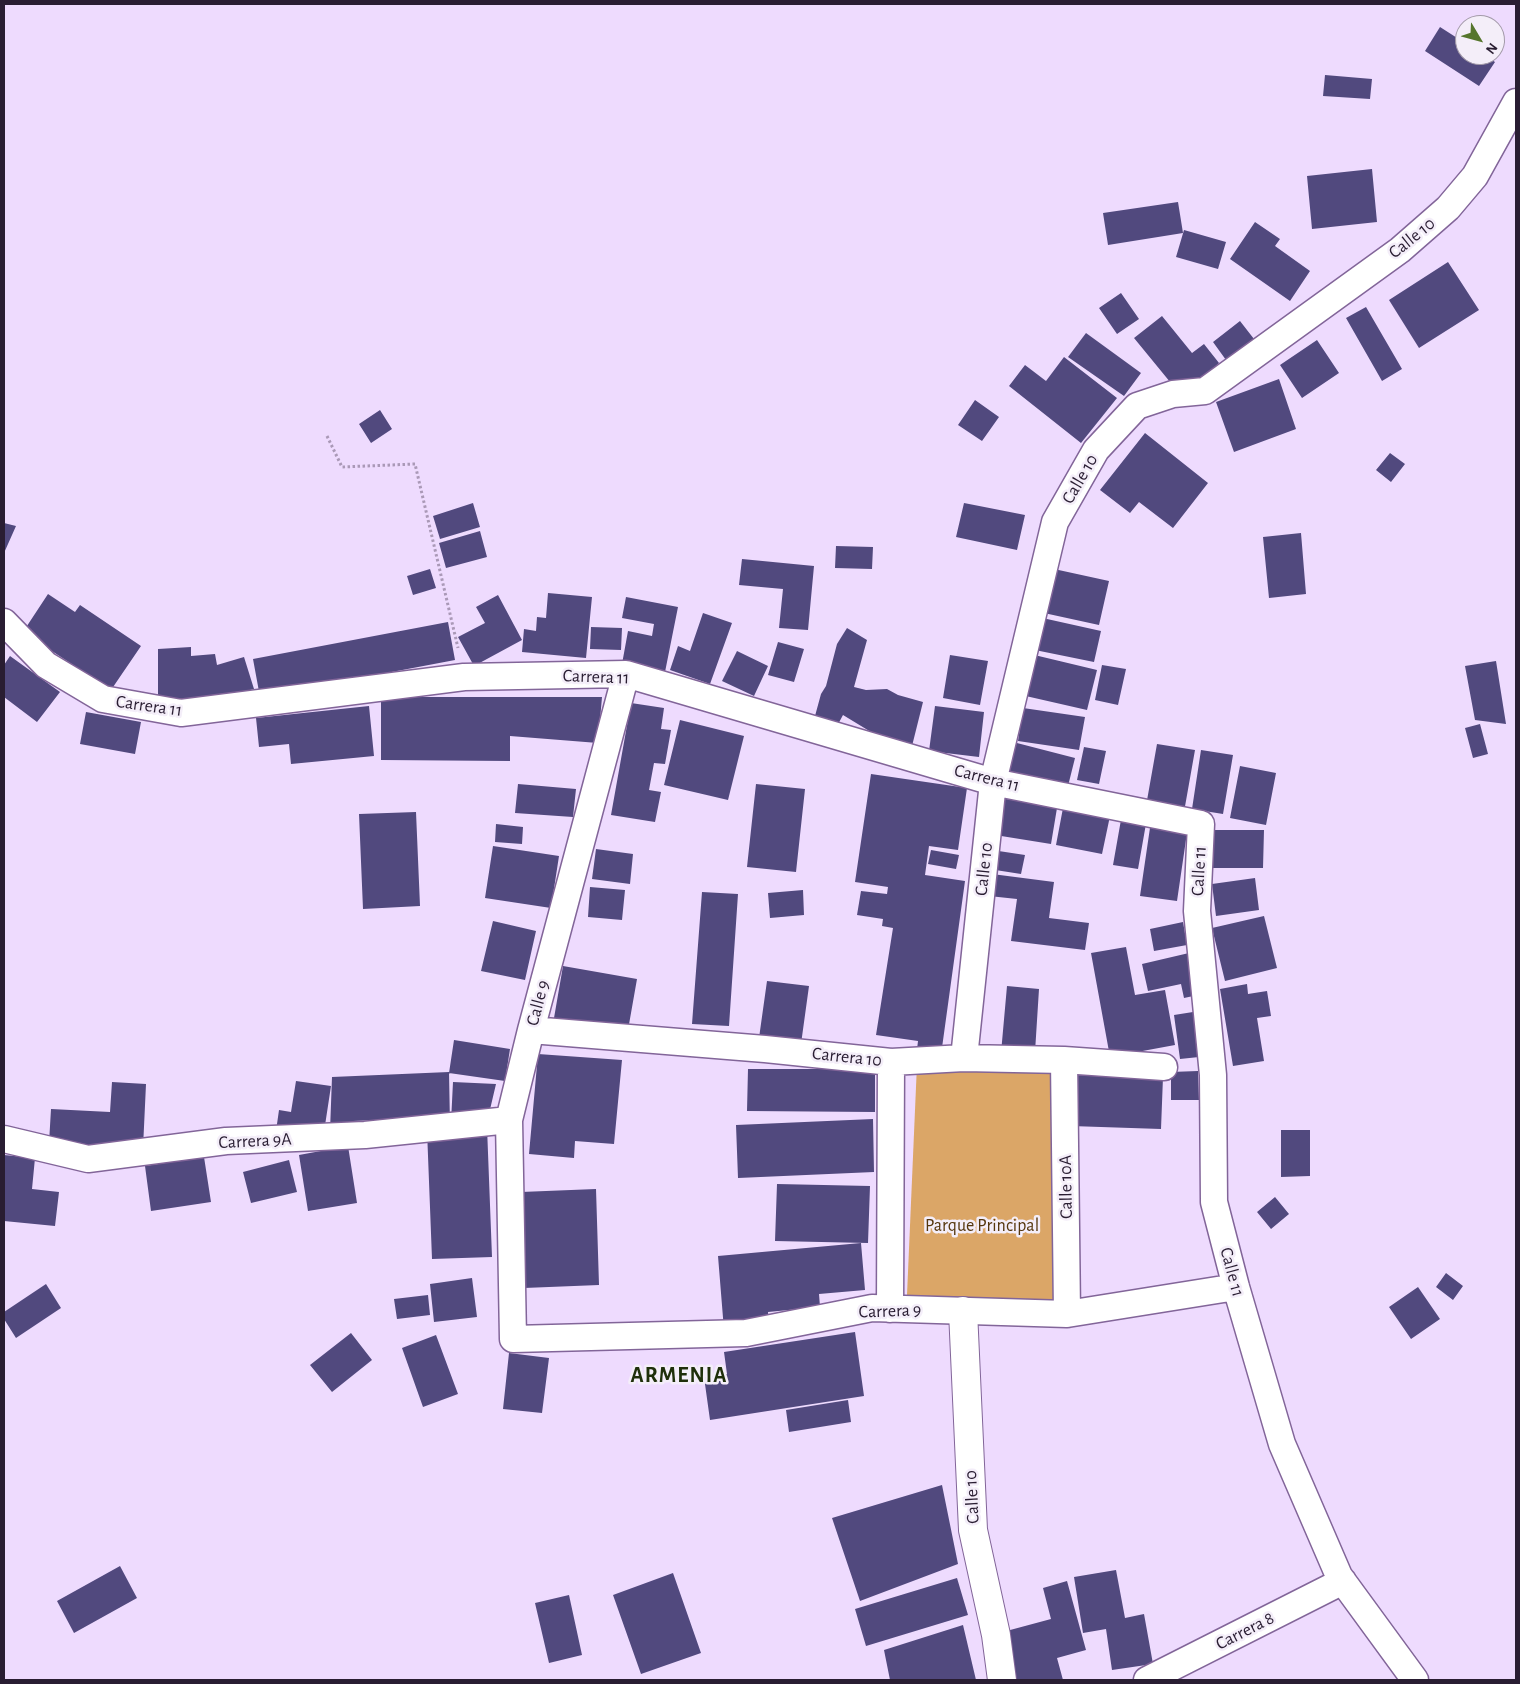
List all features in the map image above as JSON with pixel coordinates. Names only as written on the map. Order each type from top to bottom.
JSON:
[{"type":"street","name":"Calle 10","points":[[964,1058],[993,782],[1055,522],[1096,450],[1137,406],[1173,394],[1205,391],[1400,250],[1448,208],[1475,176],[1516,102]]},
{"type":"street","name":"Carrera 11","points":[[4,622],[46,665],[103,699],[181,713],[464,677],[626,674],[993,782],[1201,824]]},
{"type":"street","name":"Calle 9","points":[[513,1339],[509,1120],[531,1030],[626,674]]},
{"type":"street","name":"Calle 11","points":[[1201,824],[1196,911],[1213,1075],[1214,1202],[1236,1287],[1282,1444],[1339,1576],[1415,1680]]},
{"type":"street","name":"Carrera 10","points":[[531,1030],[756,1048],[891,1062],[964,1058],[1064,1060],[1164,1067]]},
{"type":"street","name":"Calle 10A","points":[[1064,1060],[1067,1314]]},
{"type":"street","points":[[890,1309],[891,1062]]},
{"type":"street","name":"Carrera 9A","points":[[4,1139],[88,1159],[226,1141],[364,1135],[509,1120]]},
{"type":"street","name":"Carrera 9","points":[[513,1339],[746,1333],[872,1308],[1067,1314],[1236,1287]]},
{"type":"street","name":"Calle 10","points":[[963,1311],[973,1530],[996,1635],[1002,1680]]},
{"type":"street","name":"Carrera 8","points":[[1147,1680],[1343,1581]]},
{"type":"path","points":[[327,436],[342,467],[415,464],[464,677]]},
{"type":"green space","name":"Parque Principal","points":[[917,1064],[1051,1073],[1056,1304],[907,1295]]},
{"type":"building","points":[[1440,27],[1455,37],[1455,65],[1493,65],[1479,86],[1425,51]]},
{"type":"building","points":[[1325,75],[1372,79],[1370,99],[1323,96]]},
{"type":"building","points":[[1372,169],[1377,222],[1312,229],[1307,176]]},
{"type":"building","points":[[1178,202],[1183,233],[1108,245],[1103,213]]},
{"type":"building","points":[[1255,222],[1280,239],[1275,246],[1310,271],[1290,301],[1230,259]]},
{"type":"building","points":[[1184,230],[1226,242],[1218,269],[1176,257]]},
{"type":"building","points":[[1448,262],[1479,310],[1419,348],[1389,300]]},
{"type":"building","points":[[1121,293],[1139,319],[1117,334],[1099,308]]},
{"type":"building","points":[[1366,307],[1402,369],[1382,381],[1346,318]]},
{"type":"building","points":[[1162,316],[1192,353],[1204,344],[1219,363],[1198,383],[1175,388],[1134,338]]},
{"type":"building","points":[[1240,321],[1254,339],[1226,360],[1213,342]]},
{"type":"building","points":[[1086,333],[1141,373],[1124,396],[1068,357]]},
{"type":"building","points":[[1317,340],[1339,373],[1302,398],[1280,365]]},
{"type":"building","points":[[1064,357],[1117,398],[1081,443],[1009,386],[1025,365],[1046,381]]},
{"type":"building","points":[[1279,379],[1296,429],[1234,452],[1216,402]]},
{"type":"building","points":[[975,400],[999,417],[982,441],[958,425]]},
{"type":"building","points":[[380,410],[392,429],[371,443],[359,424]]},
{"type":"building","points":[[1145,433],[1208,483],[1173,528],[1139,502],[1130,513],[1100,490]]},
{"type":"building","points":[[1390,453],[1405,464],[1391,482],[1376,470]]},
{"type":"building","points":[[473,503],[480,527],[440,539],[433,516]]},
{"type":"building","points":[[964,503],[1025,515],[1017,550],[956,537]]},
{"type":"building","points":[[4,523],[16,526],[4,553]]},
{"type":"building","points":[[480,531],[487,557],[446,568],[439,543]]},
{"type":"building","points":[[1301,533],[1306,594],[1269,598],[1263,537]]},
{"type":"building","points":[[836,546],[873,547],[872,569],[835,568]]},
{"type":"building","points":[[742,559],[814,566],[808,630],[779,628],[783,589],[739,585]]},
{"type":"building","points":[[430,569],[436,588],[413,595],[407,576]]},
{"type":"building","points":[[1054,569],[1109,581],[1099,625],[1044,613]]},
{"type":"building","points":[[548,593],[592,597],[586,658],[522,652],[524,629],[536,631],[537,617],[546,618]]},
{"type":"building","points":[[48,594],[75,612],[80,605],[141,646],[111,690],[23,632]]},
{"type":"building","points":[[498,595],[522,640],[474,666],[458,637],[485,623],[476,607]]},
{"type":"building","points":[[626,597],[678,607],[665,672],[622,664],[628,631],[652,636],[654,624],[622,618]]},
{"type":"building","points":[[703,613],[732,623],[710,684],[670,670],[678,646],[690,651]]},
{"type":"building","points":[[1038,617],[1101,631],[1094,662],[1030,649]]},
{"type":"building","points":[[448,622],[455,660],[260,697],[253,659]]},
{"type":"building","points":[[591,627],[622,628],[621,650],[590,649]]},
{"type":"building","points":[[847,628],[867,640],[854,687],[866,690],[887,689],[898,695],[923,702],[912,746],[894,746],[843,715],[836,728],[815,716],[821,694],[826,686],[837,644]]},
{"type":"building","points":[[778,642],[804,649],[794,682],[768,675]]},
{"type":"building","points":[[191,647],[191,656],[215,654],[217,665],[244,657],[254,689],[181,709],[158,699],[158,649]]},
{"type":"building","points":[[737,651],[768,666],[754,696],[722,681]]},
{"type":"building","points":[[1026,653],[1097,670],[1087,710],[1017,694]]},
{"type":"building","points":[[950,655],[988,661],[980,705],[943,698]]},
{"type":"building","points":[[10,656],[60,692],[37,722],[4,697],[4,665]]},
{"type":"building","points":[[1496,661],[1506,724],[1475,720],[1465,666]]},
{"type":"building","points":[[1102,665],[1126,669],[1118,705],[1095,700]]},
{"type":"building","points":[[381,697],[602,697],[598,743],[510,736],[510,761],[381,760]]},
{"type":"building","points":[[631,703],[664,708],[661,729],[671,730],[665,764],[654,763],[649,790],[661,792],[655,822],[611,815]]},
{"type":"building","points":[[369,706],[374,756],[291,764],[289,744],[259,747],[256,718]]},
{"type":"building","points":[[935,706],[984,712],[979,757],[929,751]]},
{"type":"building","points":[[1023,708],[1085,717],[1079,750],[1018,741]]},
{"type":"building","points":[[86,712],[141,722],[135,754],[80,744]]},
{"type":"building","points":[[680,720],[744,736],[728,800],[664,785]]},
{"type":"building","points":[[1480,724],[1488,754],[1473,758],[1465,728]]},
{"type":"building","points":[[1013,742],[1075,758],[1067,790],[1005,773]]},
{"type":"building","points":[[1157,744],[1195,750],[1184,812],[1146,806]]},
{"type":"building","points":[[1084,747],[1106,751],[1099,784],[1077,780]]},
{"type":"building","points":[[1201,750],[1233,755],[1223,814],[1192,809]]},
{"type":"building","points":[[1240,766],[1276,773],[1266,825],[1230,818]]},
{"type":"building","points":[[871,774],[967,788],[958,850],[929,846],[925,875],[965,881],[941,1055],[916,1058],[918,1041],[876,1035],[893,928],[882,926],[883,919],[857,915],[861,891],[887,894],[888,887],[855,882]]},
{"type":"building","points":[[518,784],[576,789],[573,817],[515,813]]},
{"type":"building","points":[[756,784],[805,789],[796,872],[747,867]]},
{"type":"building","points":[[1001,798],[1057,808],[1051,844],[995,835]]},
{"type":"building","points":[[1063,808],[1110,816],[1102,854],[1056,845]]},
{"type":"building","points":[[416,812],[420,906],[363,909],[359,814]]},
{"type":"building","points":[[1122,814],[1147,818],[1138,869],[1113,865]]},
{"type":"building","points":[[1151,821],[1188,826],[1177,901],[1140,896]]},
{"type":"building","points":[[496,824],[523,827],[522,844],[495,842]]},
{"type":"building","points":[[1207,830],[1264,830],[1263,868],[1206,868]]},
{"type":"building","points":[[493,846],[559,856],[551,908],[485,898]]},
{"type":"building","points":[[596,849],[633,854],[630,884],[592,879]]},
{"type":"building","points":[[931,850],[959,855],[956,869],[928,864]]},
{"type":"building","points":[[992,850],[1025,855],[1021,874],[989,869]]},
{"type":"building","points":[[992,874],[1054,882],[1049,918],[1089,923],[1085,950],[1011,941],[1017,899],[989,896]]},
{"type":"building","points":[[1255,878],[1259,910],[1216,916],[1212,884]]},
{"type":"building","points":[[590,887],[625,890],[622,920],[588,917]]},
{"type":"building","points":[[803,890],[804,915],[770,918],[768,893]]},
{"type":"building","points":[[702,892],[738,894],[729,1026],[692,1024]]},
{"type":"building","points":[[1264,916],[1277,968],[1225,981],[1212,928]]},
{"type":"building","points":[[493,921],[536,931],[525,980],[481,971]]},
{"type":"building","points":[[1183,922],[1187,945],[1154,951],[1150,929]]},
{"type":"building","points":[[1126,947],[1135,995],[1165,990],[1175,1045],[1110,1057],[1091,953]]},
{"type":"building","points":[[1189,953],[1198,995],[1184,998],[1181,984],[1148,991],[1142,964]]},
{"type":"building","points":[[563,966],[637,979],[628,1030],[554,1018]]},
{"type":"building","points":[[767,981],[809,986],[801,1044],[759,1038]]},
{"type":"building","points":[[1247,984],[1248,994],[1267,991],[1271,1016],[1257,1018],[1264,1061],[1233,1066],[1220,989]]},
{"type":"building","points":[[1007,986],[1039,989],[1035,1052],[1001,1053]]},
{"type":"building","points":[[1193,1012],[1199,1057],[1180,1059],[1174,1015]]},
{"type":"building","points":[[454,1040],[510,1049],[505,1081],[449,1073]]},
{"type":"building","points":[[538,1054],[622,1060],[614,1144],[575,1141],[574,1158],[529,1154]]},
{"type":"building","points":[[748,1069],[875,1069],[875,1112],[747,1111]]},
{"type":"building","points":[[1198,1071],[1199,1100],[1171,1100],[1171,1072]]},
{"type":"building","points":[[449,1072],[450,1126],[380,1127],[380,1120],[353,1121],[353,1130],[330,1131],[332,1077]]},
{"type":"building","points":[[1073,1075],[1163,1077],[1161,1129],[1071,1126]]},
{"type":"building","points":[[296,1081],[331,1086],[324,1132],[276,1131],[279,1110],[291,1112]]},
{"type":"building","points":[[112,1082],[146,1084],[143,1148],[49,1143],[51,1109],[110,1112]]},
{"type":"building","points":[[453,1082],[496,1084],[488,1118],[451,1122]]},
{"type":"building","points":[[873,1119],[874,1172],[738,1178],[736,1125]]},
{"type":"building","points":[[487,1127],[492,1257],[432,1259],[427,1130]]},
{"type":"building","points":[[1281,1130],[1310,1130],[1310,1176],[1281,1177]]},
{"type":"building","points":[[348,1146],[357,1203],[308,1211],[299,1155]]},
{"type":"building","points":[[4,1155],[35,1158],[32,1189],[59,1192],[55,1226],[4,1221]]},
{"type":"building","points":[[204,1157],[211,1202],[151,1211],[145,1166]]},
{"type":"building","points":[[289,1160],[297,1192],[251,1203],[243,1172]]},
{"type":"building","points":[[777,1184],[870,1186],[868,1243],[775,1241]]},
{"type":"building","points":[[596,1189],[599,1285],[524,1288],[521,1192]]},
{"type":"building","points":[[1275,1197],[1289,1214],[1271,1229],[1257,1212]]},
{"type":"building","points":[[861,1243],[865,1290],[819,1294],[820,1307],[768,1312],[769,1325],[724,1330],[718,1256]]},
{"type":"building","points":[[1446,1273],[1463,1286],[1453,1300],[1436,1287]]},
{"type":"building","points":[[472,1278],[477,1317],[434,1322],[430,1284]]},
{"type":"building","points":[[46,1284],[61,1308],[16,1338],[4,1319],[4,1312]]},
{"type":"building","points":[[1418,1287],[1440,1319],[1411,1339],[1389,1307]]},
{"type":"building","points":[[428,1295],[430,1315],[397,1319],[394,1299]]},
{"type":"building","points":[[855,1332],[864,1396],[710,1420],[704,1377],[727,1374],[724,1352]]},
{"type":"building","points":[[351,1333],[372,1360],[332,1392],[310,1365]]},
{"type":"building","points":[[436,1335],[458,1394],[423,1407],[402,1348]]},
{"type":"building","points":[[509,1353],[549,1358],[542,1413],[503,1409]]},
{"type":"building","points":[[848,1400],[851,1422],[789,1432],[786,1410]]},
{"type":"building","points":[[942,1485],[958,1564],[860,1601],[832,1518]]},
{"type":"building","points":[[120,1566],[137,1598],[74,1633],[57,1601]]},
{"type":"building","points":[[1116,1570],[1125,1618],[1144,1614],[1153,1664],[1112,1670],[1106,1629],[1083,1633],[1074,1577]]},
{"type":"building","points":[[673,1573],[701,1653],[641,1674],[613,1595]]},
{"type":"building","points":[[957,1578],[968,1615],[866,1646],[855,1609]]},
{"type":"building","points":[[1067,1581],[1086,1650],[1057,1658],[1063,1680],[1012,1680],[999,1633],[1051,1619],[1043,1588]]},
{"type":"building","points":[[569,1595],[582,1655],[549,1663],[535,1603]]},
{"type":"building","points":[[963,1625],[976,1680],[890,1680],[884,1650]]},
{"type":"district","name":"ARMENIA","points":[[679,1375]]}]
